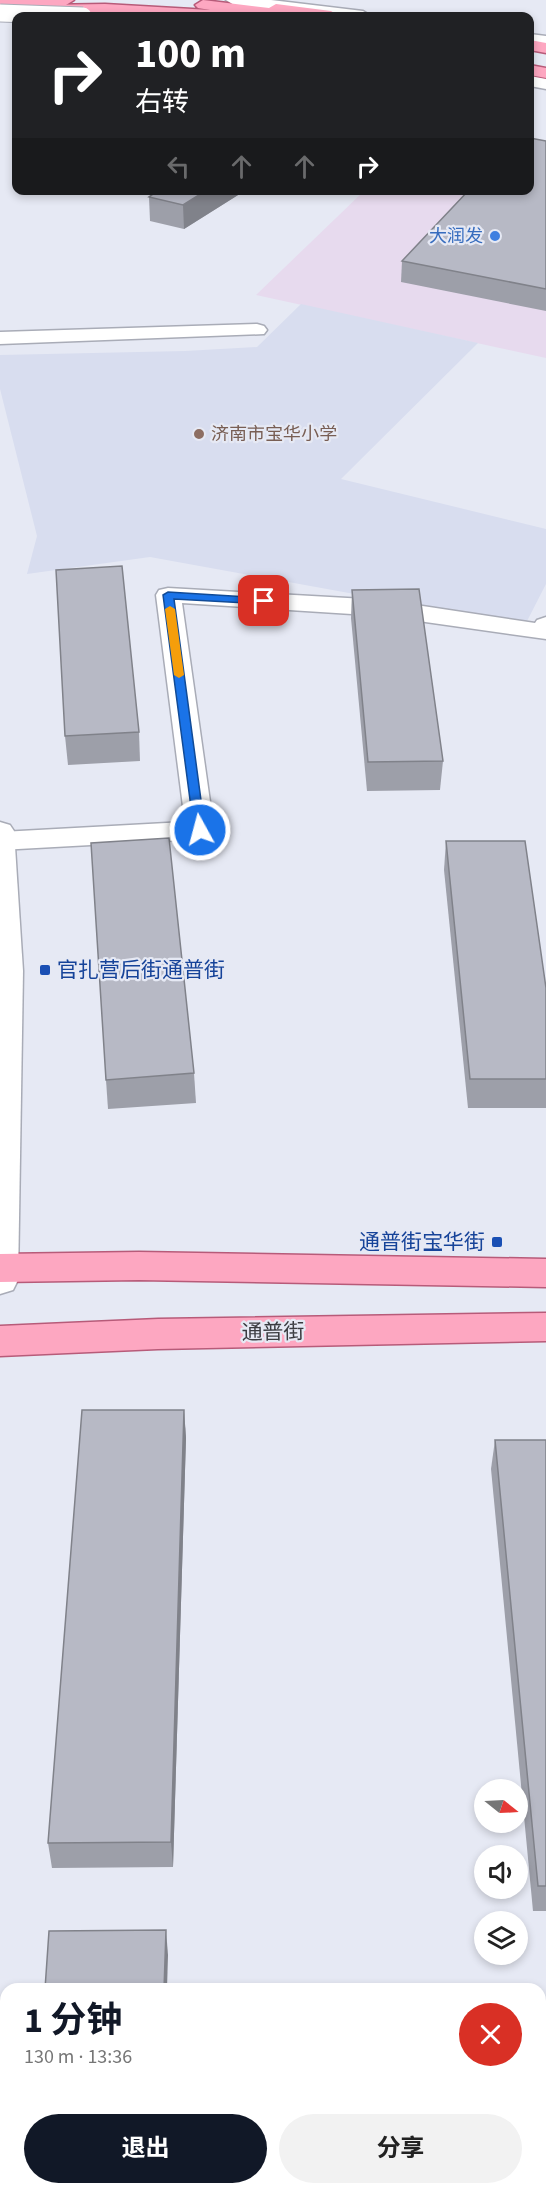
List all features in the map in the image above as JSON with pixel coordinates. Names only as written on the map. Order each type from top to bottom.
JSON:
[{"type":"main road","points":[[0,1],[77,0]]},
{"type":"main road","points":[[112,0],[264,12]]},
{"type":"main road","points":[[201,0],[298,12]]},
{"type":"main road","points":[[26,12],[105,9],[157,12]]},
{"type":"main road","points":[[1,1272],[139,1266],[546,1273]]},
{"type":"main road","name":"通普街","points":[[0,1341],[170,1334],[546,1328]]},
{"type":"street","points":[[234,0],[331,12]]},
{"type":"street","points":[[0,338],[256,330]]},
{"type":"street","points":[[1,841],[200,830],[168,595],[383,608],[542,632],[546,625]]},
{"type":"street","points":[[0,831],[8,970],[1,1272]]},
{"type":"shaded area","points":[[534,140],[546,141],[546,358],[256,295],[360,195],[534,195]]},
{"type":"shaded area","name":"济南市宝华小学","points":[[301,304],[478,343],[341,479],[546,529],[546,584],[525,625],[150,557],[27,574],[37,536],[0,389],[0,355],[257,347]]},
{"type":"building","name":"大润发","points":[[534,139],[546,141],[546,289],[402,261],[464,195],[534,195]]},
{"type":"building","points":[[152,195],[199,195],[183,205],[149,197]]},
{"type":"building","points":[[122,566],[139,732],[65,736],[56,570]]},
{"type":"building","points":[[419,589],[443,761],[368,762],[352,590]]},
{"type":"building","points":[[169,838],[194,1073],[106,1080],[91,843]]},
{"type":"building","points":[[446,841],[525,841],[546,988],[546,1079],[470,1079]]},
{"type":"building","points":[[82,1410],[184,1410],[171,1842],[48,1843]]},
{"type":"building","points":[[495,1440],[546,1440],[546,1886],[538,1886]]},
{"type":"building","points":[[166,1930],[164,1983],[45,1983],[49,1931]]},
{"type":"slow traffic","points":[[170,609],[179,675]]},
{"type":"place","name":"大润发","points":[[495,236]]},
{"type":"place","name":"济南市宝华小学","points":[[199,434]]},
{"type":"place","name":"官扎营后街通普街","points":[[45,970]]},
{"type":"place","name":"通普街宝华街","points":[[497,1242]]},
{"type":"route","points":[[200,830],[168,595],[264,601]]}]
